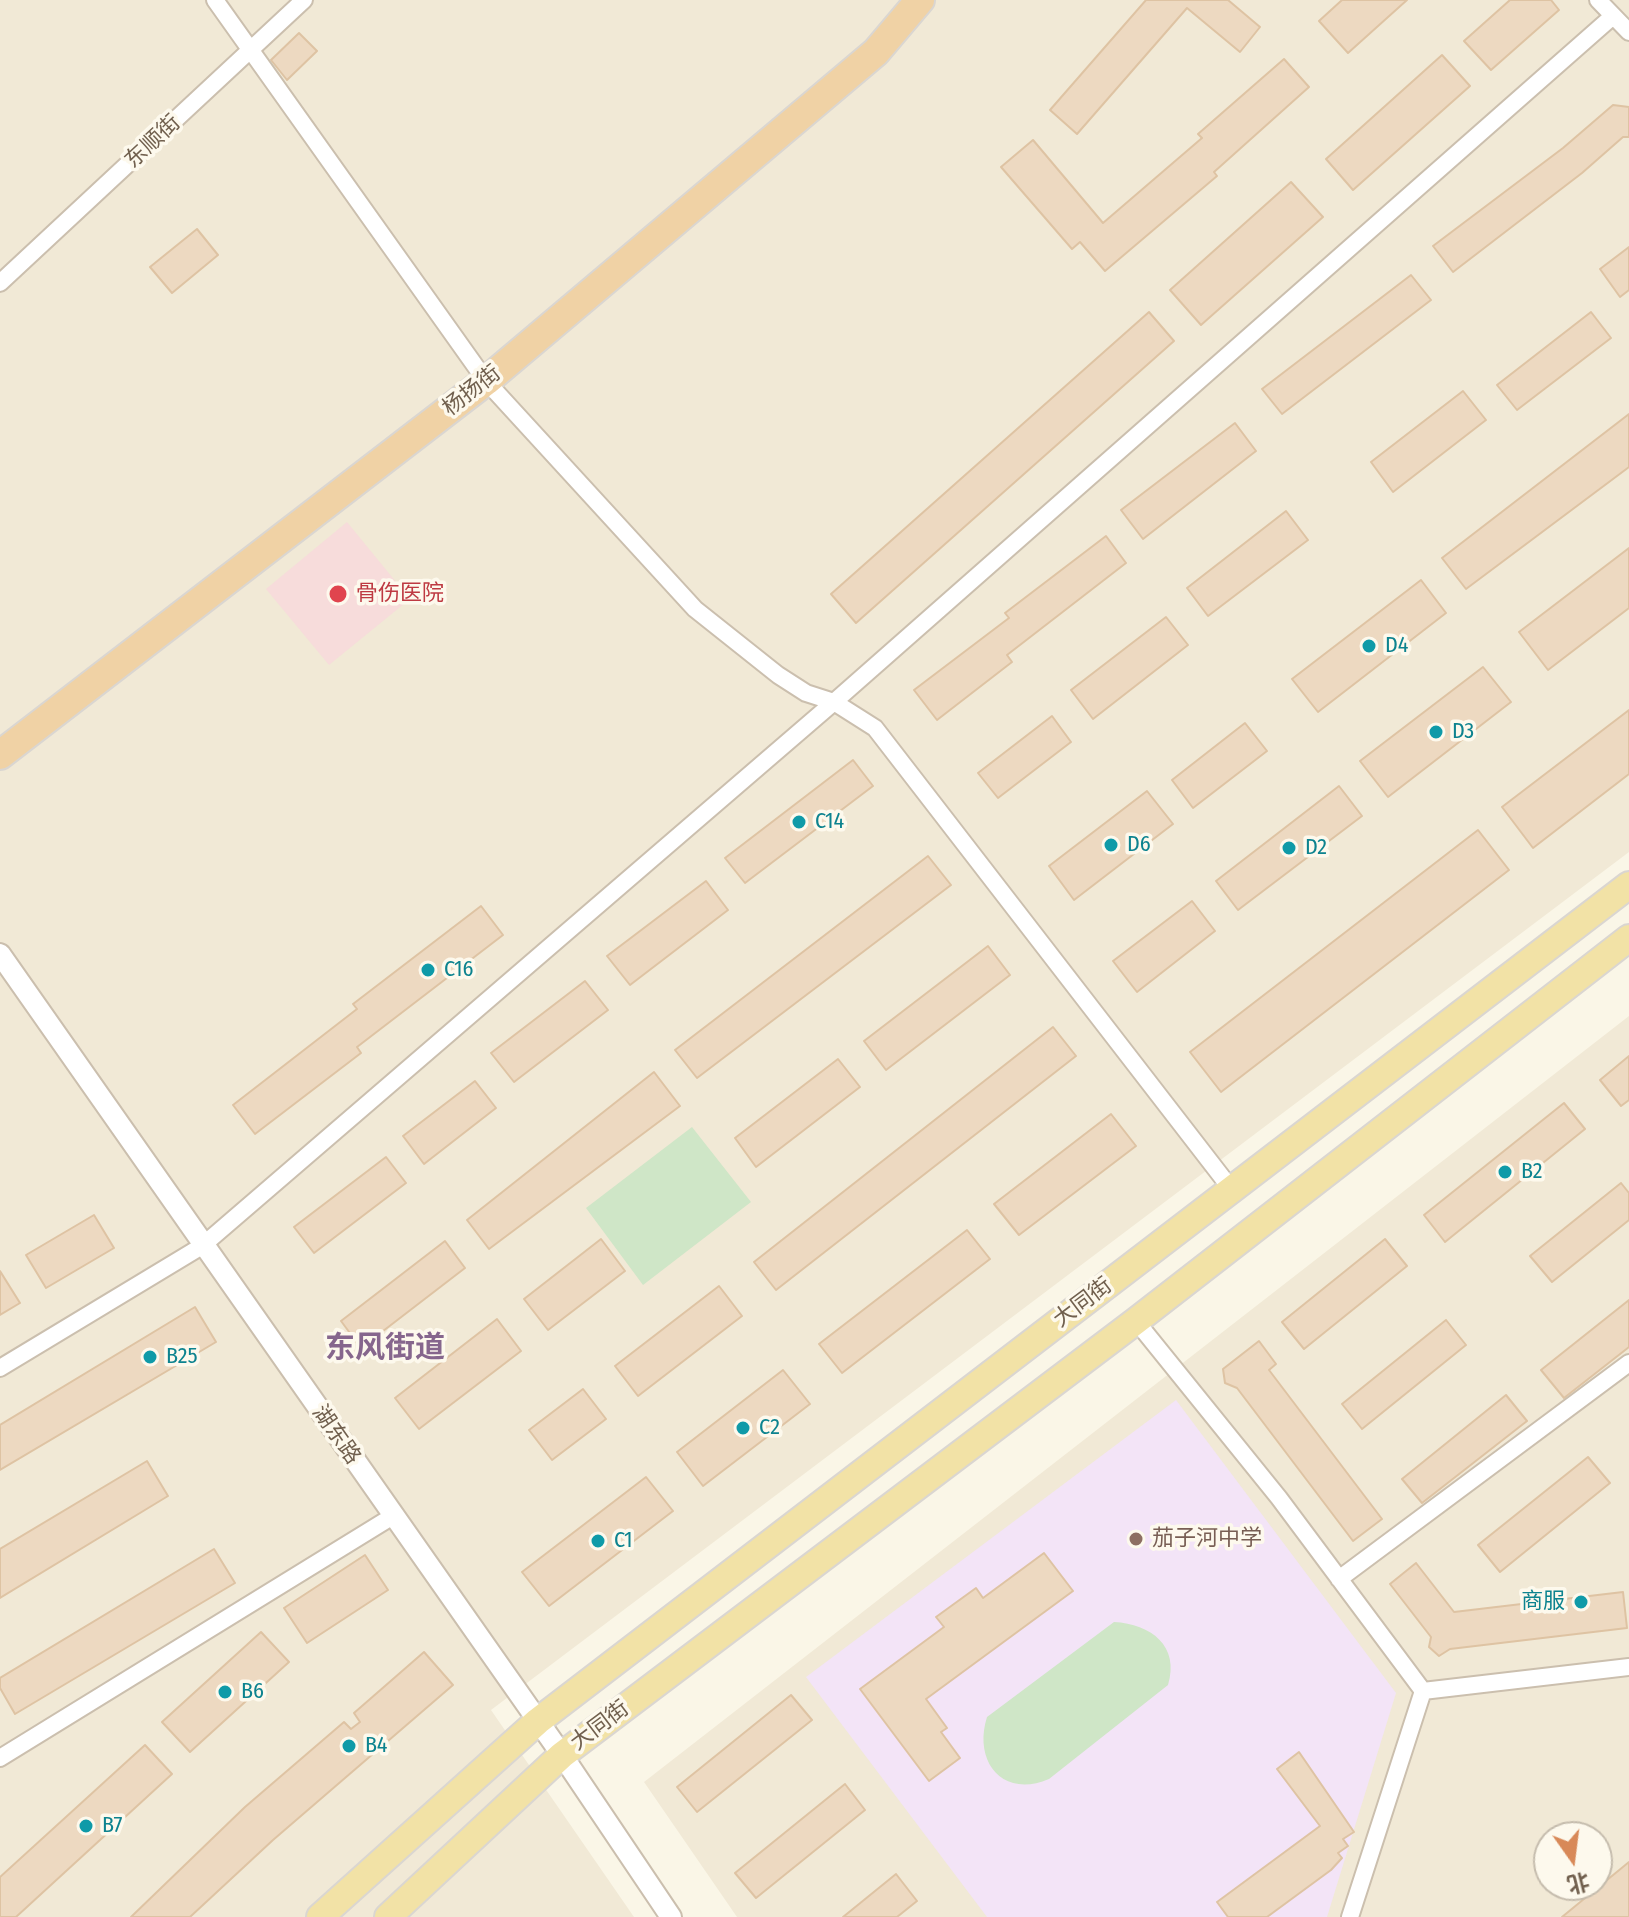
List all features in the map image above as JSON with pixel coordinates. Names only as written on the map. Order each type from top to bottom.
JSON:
[{"type":"highway","name":"杨扬街","points":[[0,755],[486,381],[876,52],[920,0]]},
{"type":"main road","name":"大同街","points":[[320,1917],[538,1721],[1629,885]]},
{"type":"main road","name":"大同街","points":[[388,1917],[562,1755],[1136,1321],[1629,938]]},
{"type":"street","points":[[215,0],[486,381],[695,609],[787,681],[806,693],[834,702],[875,728],[1232,1190]]},
{"type":"street","name":"东顺街","points":[[0,283],[304,0]]},
{"type":"street","points":[[1598,0],[1629,32]]},
{"type":"street","points":[[0,1368],[202,1246],[834,702],[1613,16]]},
{"type":"street","name":"湖东路","points":[[0,954],[562,1755],[671,1917]]},
{"type":"street","points":[[1136,1321],[1279,1498],[1423,1691]]},
{"type":"street","points":[[1339,1579],[1629,1363]]},
{"type":"street","points":[[0,1758],[393,1516]]},
{"type":"street","points":[[1423,1691],[1629,1667]]},
{"type":"street","points":[[1350,1917],[1423,1691]]},
{"type":"shaded area","points":[[0,0],[1629,0],[1629,852],[491,1710],[634,1917],[0,1917]]},
{"type":"shaded area","name":"骨伤医院","points":[[347,522],[410,599],[329,665],[266,589]]},
{"type":"shaded area","points":[[1629,1016],[1629,1917],[737,1917],[644,1782]]},
{"type":"shaded area","name":"茄子河中学","points":[[1176,1400],[1396,1693],[1327,1917],[987,1917],[806,1677]]},
{"type":"green space","points":[[692,1127],[751,1202],[643,1285],[586,1208]]},
{"type":"green space","points":[[1114,1622],[1140,1627],[1166,1648],[1171,1671],[1168,1685],[1049,1779],[1032,1784],[1005,1780],[995,1772],[984,1748],[987,1717]]},
{"type":"building","points":[[1146,0],[1228,0],[1260,27],[1240,52],[1187,8],[1077,134],[1050,110]]},
{"type":"building","points":[[1342,0],[1407,0],[1348,53],[1319,21]]},
{"type":"building","points":[[1510,0],[1551,0],[1559,10],[1491,70],[1464,41]]},
{"type":"building","points":[[299,33],[317,51],[287,80],[271,60]]},
{"type":"building","points":[[1442,55],[1470,86],[1353,190],[1326,159]]},
{"type":"building","points":[[1284,59],[1309,87],[1214,172],[1217,176],[1105,271],[1080,242],[1072,249],[1001,167],[1033,140],[1103,223],[1202,138],[1198,134]]},
{"type":"building","points":[[1613,105],[1629,107],[1629,137],[1623,137],[1582,173],[1453,272],[1433,246],[1563,148]]},
{"type":"building","points":[[1291,182],[1323,217],[1201,325],[1170,290]]},
{"type":"building","points":[[197,229],[218,255],[172,293],[150,267]]},
{"type":"building","points":[[1629,247],[1629,290],[1620,297],[1600,269]]},
{"type":"building","points":[[1411,275],[1431,300],[1282,414],[1262,389]]},
{"type":"building","points":[[1149,312],[1174,341],[856,623],[831,594]]},
{"type":"building","points":[[1591,312],[1611,338],[1517,410],[1497,385]]},
{"type":"building","points":[[1463,391],[1486,420],[1393,492],[1371,462]]},
{"type":"building","points":[[1629,414],[1629,467],[1466,589],[1442,558]]},
{"type":"building","points":[[1235,423],[1256,451],[1143,539],[1121,510]]},
{"type":"building","points":[[1286,511],[1308,540],[1208,616],[1187,588]]},
{"type":"building","points":[[1106,536],[1126,563],[1007,655],[1012,662],[937,720],[914,690],[1009,618],[1005,613]]},
{"type":"building","points":[[1629,548],[1629,608],[1548,670],[1519,632]]},
{"type":"building","name":"D4","points":[[1421,580],[1446,613],[1318,712],[1292,679]]},
{"type":"building","points":[[1166,617],[1188,645],[1093,719],[1071,690]]},
{"type":"building","name":"D3","points":[[1483,667],[1511,702],[1388,797],[1360,761]]},
{"type":"building","points":[[1629,710],[1629,774],[1533,848],[1502,807]]},
{"type":"building","points":[[1052,716],[1071,742],[998,798],[978,773]]},
{"type":"building","points":[[1245,723],[1267,751],[1193,808],[1172,780]]},
{"type":"building","name":"C14","points":[[853,760],[873,786],[745,883],[725,858]]},
{"type":"building","name":"D2","points":[[1339,786],[1362,816],[1238,910],[1216,881]]},
{"type":"building","name":"D6","points":[[1147,791],[1173,824],[1074,900],[1049,866]]},
{"type":"building","points":[[1478,830],[1509,870],[1221,1092],[1190,1052]]},
{"type":"building","points":[[928,856],[951,885],[697,1078],[675,1050]]},
{"type":"building","points":[[706,881],[728,910],[630,985],[607,956]]},
{"type":"building","points":[[1192,901],[1215,931],[1137,992],[1113,961]]},
{"type":"building","points":[[481,906],[503,935],[357,1047],[361,1053],[255,1134],[233,1105],[357,1009],[353,1004]]},
{"type":"building","points":[[988,946],[1010,975],[886,1070],[864,1041]]},
{"type":"building","points":[[585,981],[608,1010],[514,1082],[491,1053]]},
{"type":"building","points":[[1053,1027],[1076,1056],[776,1290],[754,1262]]},
{"type":"building","points":[[1629,1056],[1629,1100],[1621,1106],[1600,1080]]},
{"type":"building","points":[[838,1059],[860,1087],[756,1167],[735,1138]]},
{"type":"building","points":[[654,1072],[680,1106],[489,1249],[467,1220]]},
{"type":"building","points":[[475,1081],[496,1108],[424,1164],[403,1136]]},
{"type":"building","name":"B2","points":[[1564,1103],[1585,1129],[1445,1242],[1424,1215]]},
{"type":"building","points":[[1111,1114],[1136,1146],[1019,1235],[994,1204]]},
{"type":"building","points":[[386,1157],[406,1183],[314,1253],[294,1227]]},
{"type":"building","points":[[1621,1183],[1629,1193],[1629,1220],[1552,1282],[1530,1256]]},
{"type":"building","points":[[94,1215],[114,1248],[46,1288],[26,1255]]},
{"type":"building","points":[[967,1230],[990,1259],[842,1373],[819,1344]]},
{"type":"building","points":[[601,1239],[625,1271],[548,1330],[524,1299]]},
{"type":"building","points":[[1385,1239],[1407,1266],[1304,1349],[1282,1322]]},
{"type":"building","points":[[445,1241],[465,1268],[361,1348],[341,1321]]},
{"type":"building","points":[[0,1271],[20,1303],[0,1315]]},
{"type":"building","points":[[719,1286],[742,1316],[638,1396],[615,1366]]},
{"type":"building","points":[[1629,1300],[1629,1347],[1564,1398],[1541,1370]]},
{"type":"building","points":[[195,1307],[216,1342],[0,1470],[0,1425]]},
{"type":"building","points":[[497,1319],[521,1351],[419,1429],[395,1398]]},
{"type":"building","points":[[1446,1320],[1466,1345],[1362,1429],[1342,1404]]},
{"type":"building","points":[[1259,1341],[1276,1364],[1269,1370],[1382,1519],[1353,1541],[1237,1388],[1225,1383],[1223,1369]]},
{"type":"building","name":"C2","points":[[783,1370],[810,1404],[703,1486],[677,1452]]},
{"type":"building","points":[[583,1389],[606,1419],[552,1460],[529,1430]]},
{"type":"building","points":[[1506,1395],[1527,1421],[1422,1503],[1402,1479]]},
{"type":"building","points":[[1588,1457],[1610,1483],[1500,1572],[1478,1545]]},
{"type":"building","points":[[147,1461],[168,1496],[0,1598],[0,1549]]},
{"type":"building","name":"C1","points":[[646,1477],[673,1511],[549,1606],[522,1572]]},
{"type":"building","points":[[214,1549],[235,1583],[15,1714],[0,1688],[0,1678]]},
{"type":"building","points":[[1044,1553],[1073,1591],[926,1699],[947,1728],[941,1732],[960,1758],[929,1781],[860,1689],[944,1627],[936,1617],[976,1588],[983,1598]]},
{"type":"building","points":[[365,1555],[388,1590],[307,1643],[284,1608]]},
{"type":"building","name":"商服","points":[[1416,1563],[1454,1612],[1623,1592],[1627,1628],[1450,1649],[1439,1656],[1429,1647],[1431,1637],[1390,1584]]},
{"type":"building","name":"B6","points":[[261,1632],[289,1662],[190,1752],[162,1722]]},
{"type":"building","name":"B4","points":[[424,1652],[453,1685],[273,1840],[190,1917],[131,1917],[245,1807],[344,1722],[351,1729],[360,1722],[354,1713]]},
{"type":"building","points":[[791,1695],[812,1720],[697,1812],[677,1787]]},
{"type":"building","name":"B7","points":[[145,1745],[172,1774],[16,1917],[0,1917],[0,1877]]},
{"type":"building","points":[[1299,1752],[1354,1832],[1343,1839],[1348,1846],[1338,1853],[1342,1858],[1331,1870],[1267,1917],[1228,1917],[1217,1902],[1320,1826],[1277,1769]]},
{"type":"building","points":[[845,1784],[865,1810],[756,1898],[735,1873]]},
{"type":"building","points":[[1629,1862],[1629,1917],[1562,1917],[1581,1901],[1613,1901],[1613,1875]]},
{"type":"building","points":[[896,1874],[917,1901],[897,1917],[843,1917]]},
{"type":"place","name":"骨伤医院","points":[[338,594]]},
{"type":"place","name":"D4","points":[[1369,646]]},
{"type":"place","name":"D3","points":[[1436,732]]},
{"type":"place","name":"C14","points":[[799,822]]},
{"type":"place","name":"D6","points":[[1111,845]]},
{"type":"place","name":"D2","points":[[1289,848]]},
{"type":"place","name":"C16","points":[[428,970]]},
{"type":"place","name":"B2","points":[[1505,1172]]},
{"type":"place","name":"B25","points":[[150,1357]]},
{"type":"place","name":"C2","points":[[743,1428]]},
{"type":"place","name":"茄子河中学","points":[[1136,1539]]},
{"type":"place","name":"C1","points":[[598,1541]]},
{"type":"place","name":"商服","points":[[1581,1602]]},
{"type":"place","name":"B6","points":[[225,1692]]},
{"type":"place","name":"B4","points":[[349,1746]]},
{"type":"place","name":"B7","points":[[86,1826]]},
{"type":"district","name":"东风街道","points":[[385,1349]]}]
